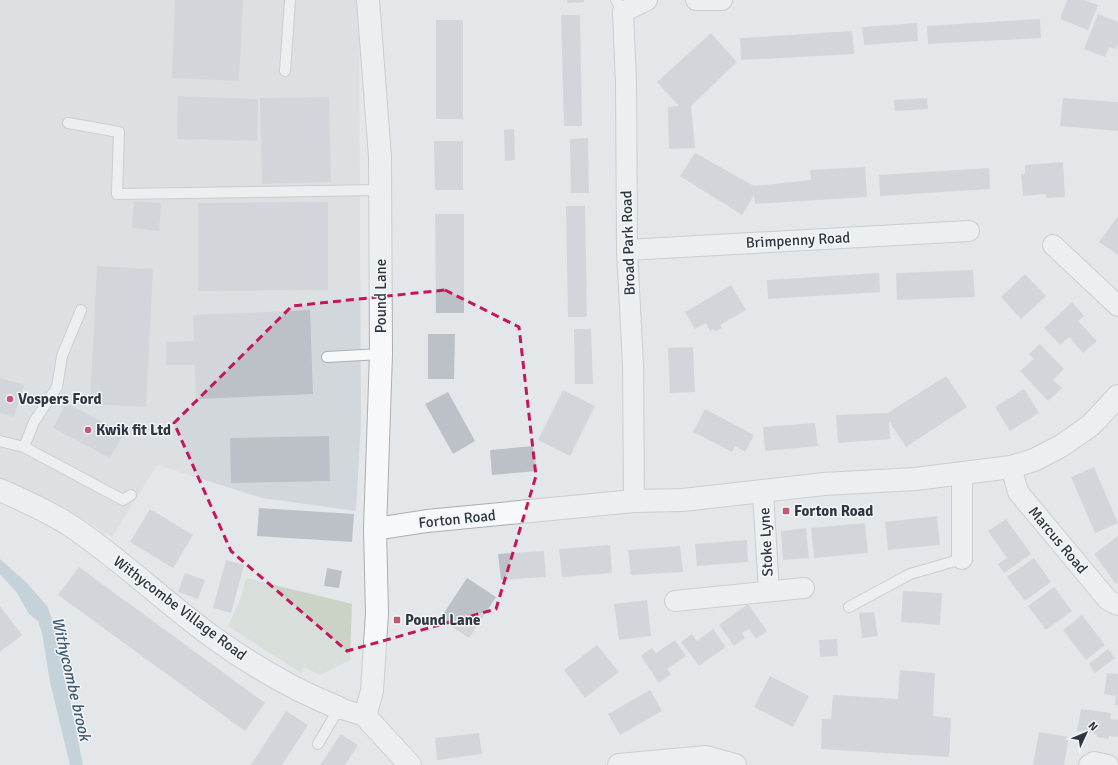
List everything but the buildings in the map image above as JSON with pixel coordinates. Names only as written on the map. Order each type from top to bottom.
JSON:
[{"type":"street","name":"Pound Lane","points":[[365,716],[372,691],[377,613],[376,529],[381,354],[380,157],[368,0]]},
{"type":"street","name":"Broad Park Road","points":[[634,500],[633,365],[627,250],[626,82],[619,6],[647,0]]},
{"type":"street","points":[[696,0],[722,0]]},
{"type":"street","name":"Brimpenny Road","points":[[627,250],[969,231]]},
{"type":"street","points":[[1053,245],[1118,306]]},
{"type":"street","name":"Forton Road","points":[[376,529],[427,521],[634,500],[683,500],[824,484],[915,479],[1011,467],[1034,460],[1061,446],[1091,425],[1117,401]]},
{"type":"street","name":"Marcus Road","points":[[1011,467],[1018,492],[1108,600],[1118,604]]},
{"type":"street","points":[[962,474],[962,559]]},
{"type":"street","name":"Withycombe Village Road","points":[[0,490],[27,502],[68,524],[122,564],[149,588],[215,639],[283,683],[339,708],[365,716]]},
{"type":"street","name":"Stoke Lyne","points":[[763,492],[769,591]]},
{"type":"street","name":"Stoke Lyne","points":[[675,601],[804,588]]},
{"type":"street","points":[[365,716],[410,765]]},
{"type":"street","points":[[619,765],[706,757],[735,765]]},
{"type":"street","points":[[1089,765],[1094,762],[1108,765]]},
{"type":"lane","points":[[285,71],[290,0]]},
{"type":"lane","points":[[68,123],[119,132],[117,194],[380,190]]},
{"type":"lane","points":[[24,447],[34,422],[57,387],[62,356],[81,310]]},
{"type":"lane","points":[[327,357],[381,354]]},
{"type":"lane","points":[[0,441],[24,447],[123,500],[131,495]]},
{"type":"lane","points":[[848,607],[910,574],[962,559]]},
{"type":"lane","points":[[318,744],[339,708]]},
{"type":"highlighted area","points":[[445,290],[519,327],[536,476],[496,609],[347,651],[231,551],[174,423],[292,306]]},
{"type":"shaded area","points":[[0,0],[359,0],[361,421],[356,511],[262,498],[157,465],[112,537],[64,507],[0,479]]},
{"type":"shaded area","points":[[246,578],[352,604],[350,660],[320,675],[304,667],[301,673],[228,626],[241,598]]},
{"type":"water","points":[[0,559],[26,582],[47,606],[56,629],[83,765],[70,765],[50,682],[42,633],[38,621],[29,614],[17,593],[0,574]]},
{"type":"place","name":"Vospers Ford","points":[[10,399]]},
{"type":"place","name":"Kwik fit Ltd","points":[[88,430]]},
{"type":"place","name":"Forton Road","points":[[786,511]]},
{"type":"place","name":"Pound Lane","points":[[397,620]]},
{"type":"water label","name":"Withycombe brook","points":[[71,679]]}]
